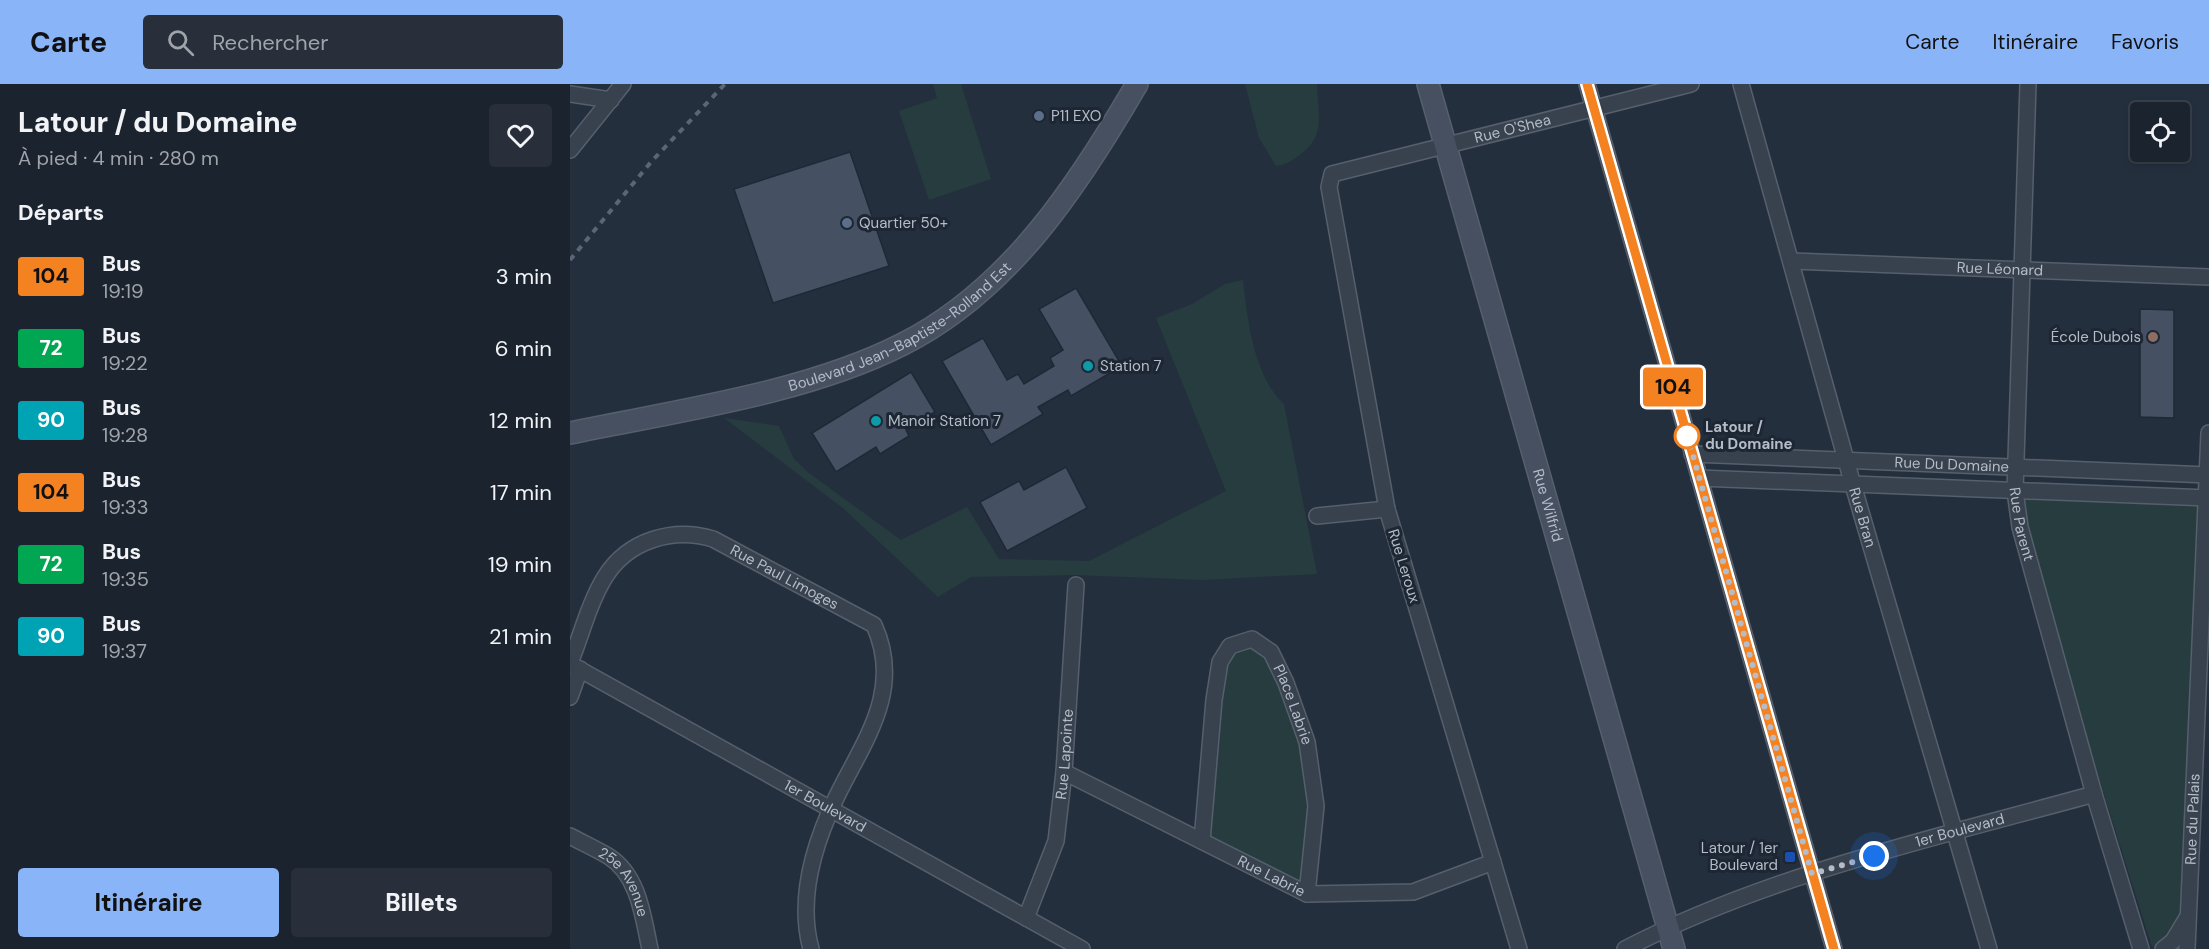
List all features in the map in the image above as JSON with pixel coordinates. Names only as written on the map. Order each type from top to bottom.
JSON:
[{"type":"street","points":[[570,150],[623,84]]},
{"type":"street","name":"Boulevard Jean-Baptiste-Rolland Est","points":[[570,433],[790,386],[855,365],[905,344],[962,306],[1052,217],[1094,157],[1137,84]]},
{"type":"street","name":"Rue Wilfrid","points":[[1428,84],[1674,949]]},
{"type":"street","points":[[1587,84],[1834,949]]},
{"type":"street","name":"Rue O'Shea","points":[[1332,174],[1691,84]]},
{"type":"street","name":"Rue Bran","points":[[1741,84],[1846,462],[1989,949]]},
{"type":"street","name":"Rue Parent","points":[[2028,84],[2015,491],[2020,526],[2094,794],[2141,949]]},
{"type":"street","points":[[570,93],[611,100]]},
{"type":"street","name":"Rue Leroux","points":[[1332,174],[1329,187],[1387,508],[1519,949]]},
{"type":"street","name":"Rue Léonard","points":[[1792,261],[2209,277]]},
{"type":"street","name":"Rue du Palais","points":[[2187,949],[2203,712],[2209,433]]},
{"type":"street","name":"Rue Du Domaine","points":[[1692,454],[2208,475]]},
{"type":"street","name":"Rue Du Domaine","points":[[1699,478],[2208,498]]},
{"type":"street","points":[[1317,516],[1387,508]]},
{"type":"street","name":"Rue Paul Limoges","points":[[570,697],[573,666],[604,579],[615,564],[644,542],[675,533],[693,533],[713,539],[874,625],[879,637],[883,667],[881,705],[869,738],[820,834],[805,909],[812,949]]},
{"type":"street","name":"Rue Lapointe","points":[[1026,918],[1056,841],[1064,772],[1076,585]]},
{"type":"street","name":"Place Labrie","points":[[1202,841],[1214,700],[1220,662],[1230,646],[1251,639],[1271,652],[1286,683],[1307,742],[1316,806],[1307,894]]},
{"type":"street","name":"1er Boulevard","points":[[573,666],[1082,949]]},
{"type":"street","name":"Rue Labrie","points":[[1064,772],[1307,894],[1413,892],[1493,862]]},
{"type":"street","name":"1er Boulevard","points":[[1625,949],[1668,927],[1745,895],[1956,832],[2094,794]]},
{"type":"street","name":"25e Avenue","points":[[570,836],[610,857],[626,874],[638,896],[650,949]]},
{"type":"street","name":"Rue du Palais","points":[[2163,949],[2173,941],[2188,915]]},
{"type":"green space","points":[[933,84],[961,84],[991,179],[929,200],[899,111],[937,98]]},
{"type":"green space","points":[[1245,84],[1317,84],[1319,125],[1317,134],[1307,149],[1290,162],[1276,166],[1259,138]]},
{"type":"green space","points":[[1243,280],[1250,329],[1259,363],[1266,379],[1284,404],[1317,574],[1202,580],[1076,575],[971,577],[938,597],[844,509],[724,418],[779,426],[794,459],[809,473],[901,540],[967,507],[999,559],[1089,561],[1226,491],[1156,318],[1192,304],[1225,284]]},
{"type":"green space","points":[[2015,491],[2207,498],[2185,901],[2173,927],[2152,947],[2020,527]]},
{"type":"green space","points":[[1252,639],[1286,683],[1316,806],[1307,894],[1202,841],[1220,662]]},
{"type":"building","points":[[850,152],[889,266],[773,303],[734,189]]},
{"type":"building","name":"Station 7","points":[[1076,288],[1122,366],[1071,396],[1068,390],[1038,407],[1043,414],[991,445],[942,361],[983,338],[1007,380],[1018,374],[1024,384],[1054,366],[1050,358],[1063,350],[1039,309]]},
{"type":"building","points":[[2140,309],[2174,310],[2174,418],[2140,417]]},
{"type":"building","name":"Manoir Station 7","points":[[911,372],[935,412],[906,430],[909,436],[880,454],[876,447],[836,472],[812,433]]},
{"type":"building","points":[[1066,467],[1087,508],[1007,551],[980,502],[1019,481],[1024,490]]},
{"type":"railway","points":[[570,260],[651,162],[725,84]]},
{"type":"bus line","name":"104","points":[[1587,84],[1834,949]]},
{"type":"place","name":"P11 EXO","points":[[1039,116]]},
{"type":"place","name":"Quartier 50+","points":[[847,223]]},
{"type":"place","name":"École Dubois","points":[[2153,337]]},
{"type":"place","name":"Station 7","points":[[1088,366]]},
{"type":"place","name":"Manoir Station 7","points":[[876,421]]},
{"type":"place","name":"Latour / du Domaine","points":[[1687,436]]},
{"type":"place","name":"Latour / 1er Boulevard","points":[[1790,857]]},
{"type":"route","points":[[1687,436],[1686,431],[1812,874],[1874,856]]}]
